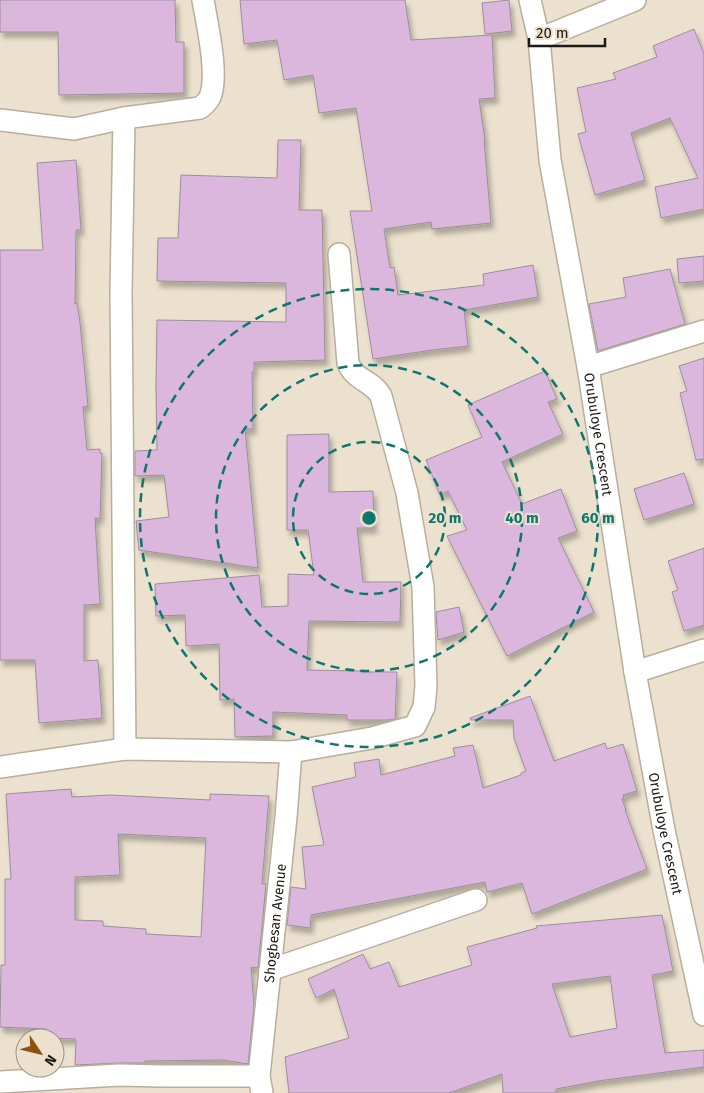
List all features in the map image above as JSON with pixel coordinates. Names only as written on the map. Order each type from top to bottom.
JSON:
[{"type":"street","points":[[0,120],[74,129],[124,118],[200,108],[210,98],[213,84],[203,0]]},
{"type":"street","name":"Orubuloye Crescent","points":[[530,0],[539,39],[550,160],[588,367],[635,672],[664,830],[703,1004]]},
{"type":"street","points":[[539,39],[635,0]]},
{"type":"street","points":[[124,118],[121,292],[125,749]]},
{"type":"street","points":[[0,767],[125,749],[291,752],[372,738],[415,726],[424,707],[426,693],[423,587],[407,493],[381,396],[375,388],[354,374],[348,363],[339,254]]},
{"type":"street","points":[[588,367],[704,331]]},
{"type":"street","points":[[635,672],[704,650]]},
{"type":"street","name":"Shogbesan Avenue","points":[[260,1084],[291,752]]},
{"type":"street","points":[[270,970],[476,900]]},
{"type":"street","points":[[0,1082],[119,1074],[260,1084]]},
{"type":"building","points":[[0,0],[175,0],[176,42],[184,42],[184,93],[59,95],[58,32],[0,32]]},
{"type":"building","points":[[240,0],[405,0],[411,40],[492,35],[495,98],[479,99],[485,140],[491,223],[432,229],[431,222],[384,229],[390,268],[394,267],[398,295],[484,285],[483,274],[533,265],[538,297],[464,310],[468,346],[373,359],[350,211],[372,211],[356,108],[319,113],[313,75],[284,80],[277,40],[244,44]]},
{"type":"building","points":[[509,0],[512,31],[485,34],[482,3]]},
{"type":"building","points":[[694,29],[704,54],[704,209],[661,218],[655,187],[698,178],[670,118],[631,133],[645,180],[595,195],[578,134],[586,132],[577,88],[616,79],[613,73],[657,57],[653,46]]},
{"type":"building","points":[[278,140],[301,140],[299,210],[322,210],[325,360],[254,362],[254,372],[252,372],[253,429],[245,429],[258,568],[139,550],[136,521],[169,517],[164,475],[135,476],[135,451],[157,450],[157,320],[286,322],[286,283],[157,281],[158,238],[178,238],[181,175],[277,178]]},
{"type":"building","points":[[76,160],[81,230],[76,230],[75,304],[77,303],[80,323],[88,406],[83,407],[87,450],[100,449],[100,453],[102,453],[100,519],[95,518],[100,604],[84,605],[84,661],[98,660],[102,718],[39,723],[35,660],[0,660],[0,250],[43,250],[37,163]]},
{"type":"building","points":[[704,256],[704,281],[679,283],[677,259]]},
{"type":"building","points":[[670,269],[685,324],[598,351],[589,304],[626,297],[623,278]]},
{"type":"building","points":[[704,358],[704,459],[696,460],[680,393],[687,391],[679,366]]},
{"type":"building","points":[[545,371],[557,399],[548,402],[563,434],[502,462],[522,504],[561,489],[577,531],[558,538],[594,612],[507,656],[447,536],[467,530],[448,491],[440,495],[426,460],[482,437],[468,405]]},
{"type":"building","points":[[329,434],[329,492],[373,491],[374,528],[357,528],[363,582],[401,582],[400,622],[309,621],[307,670],[397,672],[395,719],[347,720],[347,715],[273,712],[273,736],[235,737],[234,699],[220,700],[219,644],[186,646],[185,615],[156,616],[155,584],[259,575],[262,607],[288,606],[288,574],[314,575],[308,530],[287,530],[287,435]]},
{"type":"building","points":[[684,473],[694,504],[644,520],[634,489]]},
{"type":"building","points":[[704,548],[704,625],[684,631],[672,592],[678,590],[668,561]]},
{"type":"building","points":[[459,607],[464,632],[438,640],[436,612]]},
{"type":"building","points":[[530,696],[554,761],[605,743],[607,749],[623,744],[637,791],[623,795],[624,799],[622,799],[647,869],[532,914],[522,883],[487,892],[485,882],[311,915],[310,928],[287,925],[291,887],[306,889],[302,847],[324,845],[312,787],[356,777],[354,763],[379,759],[381,775],[455,756],[453,748],[473,745],[483,788],[521,775],[521,773],[526,771],[514,738],[513,720],[471,720],[470,718]]},
{"type":"building","points":[[71,789],[72,797],[110,795],[210,800],[210,794],[269,796],[262,884],[266,884],[258,968],[251,967],[254,1006],[248,1064],[223,1060],[145,1061],[145,1063],[75,1065],[76,1041],[75,1039],[65,1039],[65,1028],[0,1027],[1,965],[5,965],[5,879],[11,879],[6,794]],"holes":[[[118,834],[206,838],[201,937],[146,934],[146,929],[103,926],[103,921],[75,920],[75,877],[120,875]]]},
{"type":"building","points":[[662,915],[673,971],[652,975],[665,1053],[704,1050],[704,1067],[598,1081],[556,1089],[556,1093],[503,1093],[502,1074],[449,1093],[289,1093],[285,1057],[349,1038],[334,989],[316,998],[308,979],[363,954],[370,969],[389,962],[399,987],[472,965],[467,947],[537,928],[536,926]],"holes":[[[610,976],[617,1028],[570,1037],[552,984]]]}]
